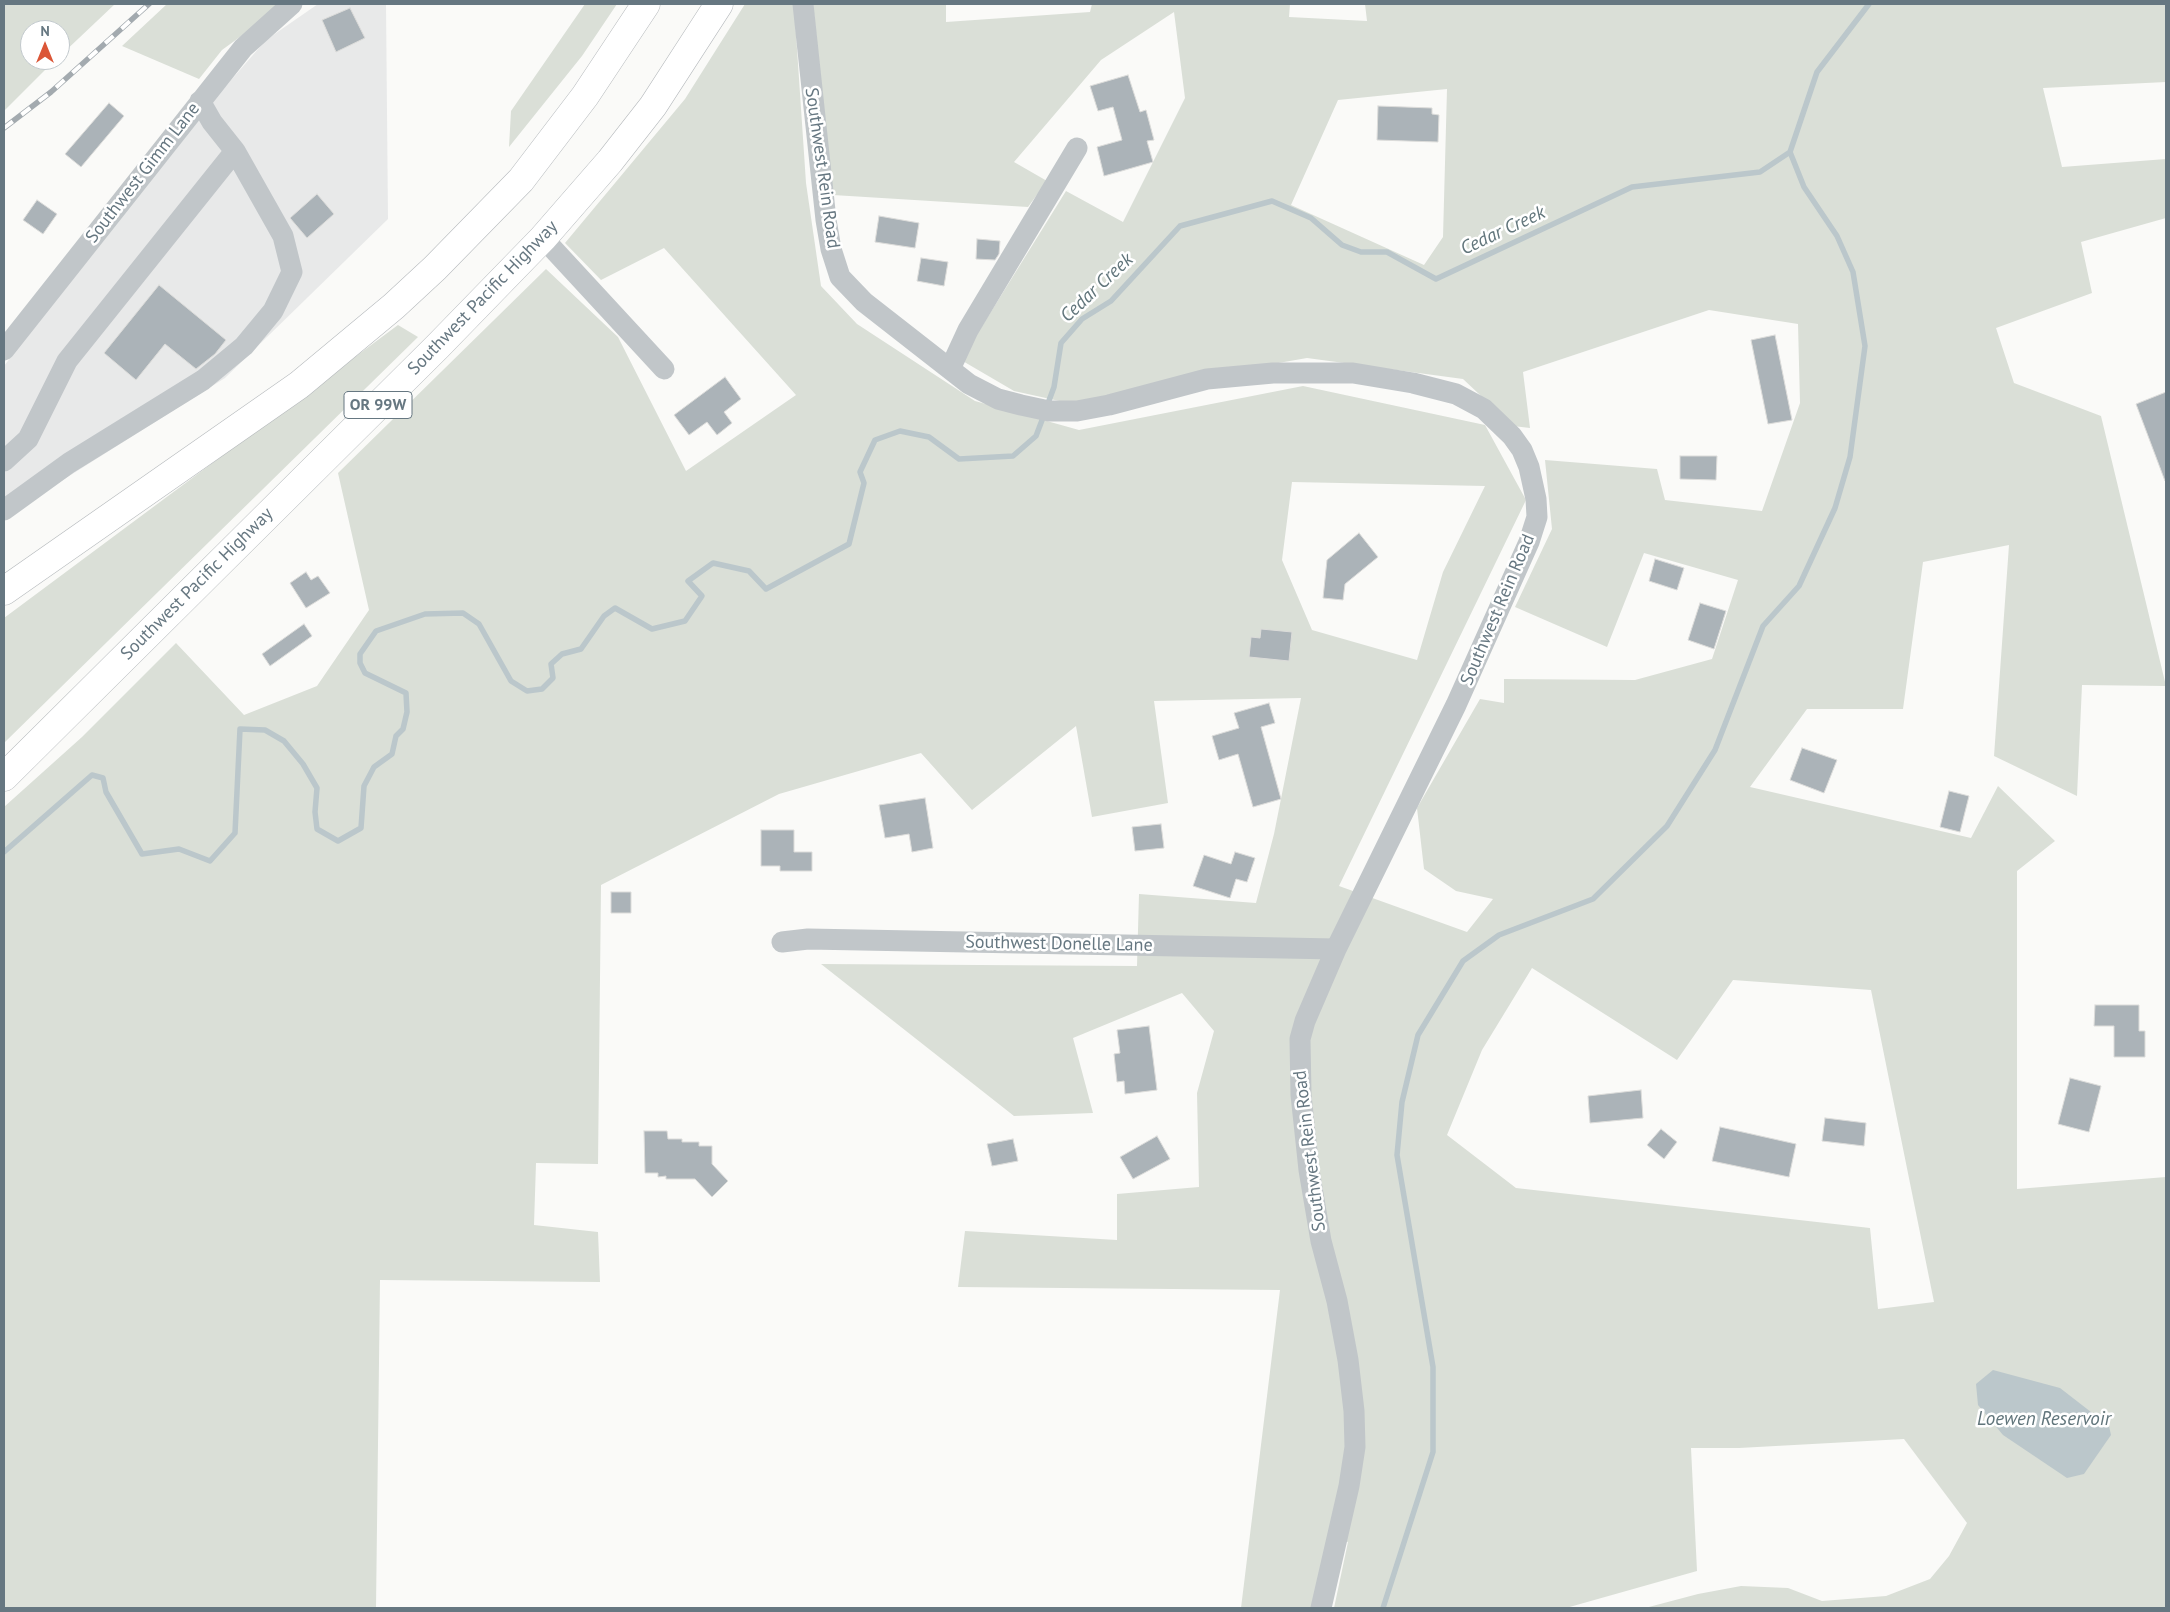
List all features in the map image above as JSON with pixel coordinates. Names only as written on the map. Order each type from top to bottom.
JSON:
[{"type":"highway","points":[[4,591],[299,385],[394,306],[436,268],[521,180],[585,96],[646,4]]},
{"type":"highway","name":"Southwest Pacific Highway","points":[[4,777],[432,353],[543,238],[610,161],[653,106],[719,4]]},
{"type":"street","name":"Southwest Gimm Lane","points":[[4,350],[243,48],[292,4]]},
{"type":"street","name":"Southwest Rein Road","points":[[803,4],[826,220],[831,249],[840,277],[864,302],[969,384],[998,399],[1049,411],[1077,411],[1109,406],[1206,379],[1273,373],[1353,373],[1413,383],[1456,394],[1484,409],[1512,436],[1525,459],[1536,499],[1537,517],[1529,542],[1456,705],[1336,949],[1305,1021],[1300,1039],[1309,1170],[1321,1240],[1337,1301],[1348,1360],[1354,1411],[1355,1447],[1349,1486],[1321,1608]]},
{"type":"street","points":[[4,510],[69,463],[203,380],[244,346],[273,311],[292,272],[283,236],[235,151],[212,122],[200,101]]},
{"type":"street","points":[[950,369],[968,330],[1078,148]]},
{"type":"street","points":[[4,461],[28,439],[67,361],[235,151]]},
{"type":"street","points":[[543,238],[664,369]]},
{"type":"street","name":"Southwest Donelle Lane","points":[[782,942],[818,940],[1336,949]]},
{"type":"shaded area","points":[[4,4],[115,4],[70,47],[70,20],[20,20],[20,70],[45,70],[4,111]]},
{"type":"shaded area","points":[[167,4],[285,4],[222,50],[199,79],[122,46]]},
{"type":"shaded area","points":[[318,4],[386,4],[388,219],[225,378],[4,517],[4,366],[170,150],[266,40]]},
{"type":"shaded area","points":[[585,4],[617,4],[582,56],[509,147],[511,111]]},
{"type":"shaded area","points":[[745,4],[794,4],[806,183],[821,286],[857,324],[975,401],[1079,430],[1303,386],[1485,425],[1526,500],[1339,886],[1467,932],[1493,899],[1456,891],[1424,869],[1417,808],[1480,699],[1504,703],[1504,679],[1635,680],[1712,659],[1738,580],[1644,553],[1607,647],[1515,607],[1552,529],[1545,460],[1657,469],[1665,500],[1762,511],[1800,403],[1798,324],[1709,310],[1523,372],[1530,428],[1513,426],[1463,379],[1307,358],[1152,385],[1073,404],[1014,391],[961,360],[1066,191],[1123,222],[1185,98],[1174,12],[1101,60],[1014,162],[1047,181],[1028,207],[833,195],[813,4],[946,4],[946,22],[1090,12],[1092,4],[1290,4],[1289,17],[1367,21],[1365,4],[2166,4],[2166,82],[2043,88],[2062,167],[2166,159],[2166,218],[2081,242],[2092,293],[1996,328],[2014,383],[2101,416],[2166,686],[2082,685],[2077,796],[1994,756],[2009,545],[1923,562],[1903,709],[1807,709],[1750,787],[1971,838],[1998,786],[2055,841],[2017,871],[2017,1189],[2166,1177],[2166,1608],[1645,1608],[1698,1594],[1741,1586],[1788,1588],[1822,1601],[1886,1596],[1930,1579],[1949,1556],[1967,1523],[1904,1439],[1739,1448],[1691,1448],[1697,1571],[1566,1608],[1334,1608],[1348,1542],[1327,1538],[1312,1608],[1241,1608],[1280,1290],[958,1287],[965,1231],[1117,1240],[1117,1194],[1199,1187],[1197,1093],[1214,1031],[1182,993],[1073,1038],[1093,1113],[1014,1116],[821,964],[1137,966],[1139,894],[1256,903],[1274,834],[1301,698],[1154,701],[1168,803],[1092,817],[1076,726],[972,810],[921,753],[779,794],[601,885],[598,1164],[536,1163],[534,1225],[598,1232],[600,1282],[380,1280],[376,1608],[4,1608],[4,807],[82,737],[176,643],[244,715],[317,686],[369,610],[338,473],[546,269],[618,337],[686,471],[796,395],[664,248],[601,280],[565,243],[685,99]],"holes":[[[1447,89],[1443,237],[1424,265],[1291,205],[1338,100]],[[1292,482],[1485,486],[1443,572],[1417,660],[1312,630],[1282,560]],[[1532,968],[1677,1060],[1733,980],[1871,990],[1934,1302],[1878,1309],[1870,1228],[1516,1188],[1447,1135],[1482,1050]]]},
{"type":"shaded area","points":[[398,325],[418,337],[4,743],[4,618]]},
{"type":"water","name":"Loewen Reservoir","points":[[1993,1370],[2060,1388],[2109,1426],[2111,1435],[2084,1474],[2067,1478],[2003,1435],[1978,1405],[1976,1384]]},
{"type":"building","points":[[350,8],[365,38],[336,52],[322,20]]},
{"type":"building","points":[[1128,75],[1140,112],[1146,110],[1154,140],[1147,141],[1153,162],[1104,176],[1097,147],[1122,140],[1113,107],[1098,111],[1090,86]]},
{"type":"building","points":[[109,103],[124,116],[81,167],[65,154]]},
{"type":"building","points":[[1378,106],[1432,108],[1432,114],[1439,115],[1438,142],[1377,140]]},
{"type":"building","points":[[317,194],[334,214],[307,238],[290,218]]},
{"type":"building","points":[[37,200],[57,214],[43,234],[23,220]]},
{"type":"building","points":[[879,216],[919,223],[915,248],[875,242]]},
{"type":"building","points":[[977,239],[1000,241],[999,254],[995,260],[976,259]]},
{"type":"building","points":[[921,258],[948,262],[944,286],[917,281]]},
{"type":"building","points":[[159,285],[226,340],[215,354],[196,369],[165,344],[136,380],[104,353]]},
{"type":"building","points":[[1775,335],[1792,420],[1768,424],[1751,340]]},
{"type":"building","points":[[725,377],[741,399],[724,412],[732,423],[717,435],[707,422],[689,435],[674,415]]},
{"type":"building","points":[[2166,392],[2166,480],[2165,481],[2136,404]]},
{"type":"building","points":[[1680,456],[1717,456],[1716,480],[1680,479]]},
{"type":"building","points":[[1359,533],[1378,557],[1345,584],[1343,600],[1323,598],[1327,560]]},
{"type":"building","points":[[1655,559],[1684,568],[1677,590],[1649,581]]},
{"type":"building","points":[[306,572],[311,580],[318,576],[330,593],[306,608],[290,583]]},
{"type":"building","points":[[1700,603],[1726,611],[1714,649],[1688,640]]},
{"type":"building","points":[[304,624],[312,636],[270,666],[262,654]]},
{"type":"building","points":[[1261,629],[1292,632],[1289,661],[1249,657],[1251,637],[1260,638]]},
{"type":"building","points":[[1269,703],[1275,723],[1261,727],[1281,799],[1253,807],[1238,754],[1219,760],[1212,736],[1239,728],[1234,713]]},
{"type":"building","points":[[1802,748],[1837,760],[1824,793],[1790,780]]},
{"type":"building","points":[[1949,791],[1969,796],[1960,832],[1940,827]]},
{"type":"building","points":[[925,798],[933,848],[912,852],[909,834],[885,838],[879,805]]},
{"type":"building","points":[[1161,824],[1164,848],[1135,851],[1132,827]]},
{"type":"building","points":[[761,830],[794,830],[794,852],[812,852],[812,871],[780,871],[780,866],[761,866]]},
{"type":"building","points":[[1235,852],[1255,858],[1247,882],[1236,879],[1230,898],[1193,886],[1204,855],[1231,864]]},
{"type":"building","points":[[611,892],[631,892],[631,913],[611,913]]},
{"type":"building","points":[[2095,1005],[2139,1005],[2139,1031],[2145,1031],[2145,1057],[2114,1057],[2114,1026],[2094,1026]]},
{"type":"building","points":[[1149,1026],[1157,1090],[1125,1094],[1124,1081],[1117,1082],[1114,1054],[1120,1053],[1117,1030]]},
{"type":"building","points":[[2070,1078],[2101,1086],[2089,1132],[2058,1124]]},
{"type":"building","points":[[1641,1090],[1643,1118],[1590,1123],[1588,1096]]},
{"type":"building","points":[[1825,1118],[1866,1123],[1864,1146],[1822,1141]]},
{"type":"building","points":[[1720,1127],[1796,1144],[1789,1177],[1712,1161]]},
{"type":"building","points":[[1661,1129],[1677,1142],[1664,1159],[1647,1145]]},
{"type":"building","points":[[644,1131],[667,1131],[668,1139],[682,1139],[682,1142],[699,1142],[699,1146],[712,1146],[712,1164],[728,1181],[712,1197],[695,1179],[666,1179],[666,1176],[658,1177],[658,1173],[645,1173]]},
{"type":"building","points":[[1157,1136],[1170,1159],[1133,1179],[1120,1157]]},
{"type":"building","points":[[1013,1139],[1018,1161],[992,1166],[987,1144]]},
{"type":"waterway","name":"Cedar Creek","points":[[1047,406],[1054,387],[1061,343],[1082,319],[1111,301],[1180,226],[1272,201],[1311,218],[1342,245],[1361,252],[1387,252],[1436,279],[1632,187],[1760,172],[1790,152],[1817,72],[1869,4]]},
{"type":"waterway","points":[[1383,1608],[1433,1452],[1433,1367],[1397,1155],[1402,1102],[1418,1035],[1463,961],[1499,935],[1593,899],[1667,826],[1715,750],[1763,626],[1799,586],[1835,508],[1850,457],[1865,346],[1853,272],[1837,236],[1804,187],[1790,152]]},
{"type":"waterway","name":"Cedar Creek","points":[[4,852],[92,775],[103,778],[106,792],[142,854],[179,849],[210,861],[235,833],[240,729],[265,730],[284,741],[303,764],[317,788],[315,812],[317,829],[338,841],[361,828],[364,786],[374,767],[392,754],[396,736],[403,729],[407,712],[406,693],[365,673],[360,663],[360,654],[376,631],[425,614],[463,613],[479,624],[511,681],[527,691],[542,689],[553,678],[551,664],[562,654],[581,649],[604,616],[615,608],[652,629],[685,621],[702,596],[688,581],[713,563],[749,571],[766,589],[849,544],[864,483],[860,472],[875,440],[900,431],[929,437],[959,459],[1013,456],[1036,436],[1044,415]]},
{"type":"railway","points":[[4,128],[51,92],[149,4]]}]
